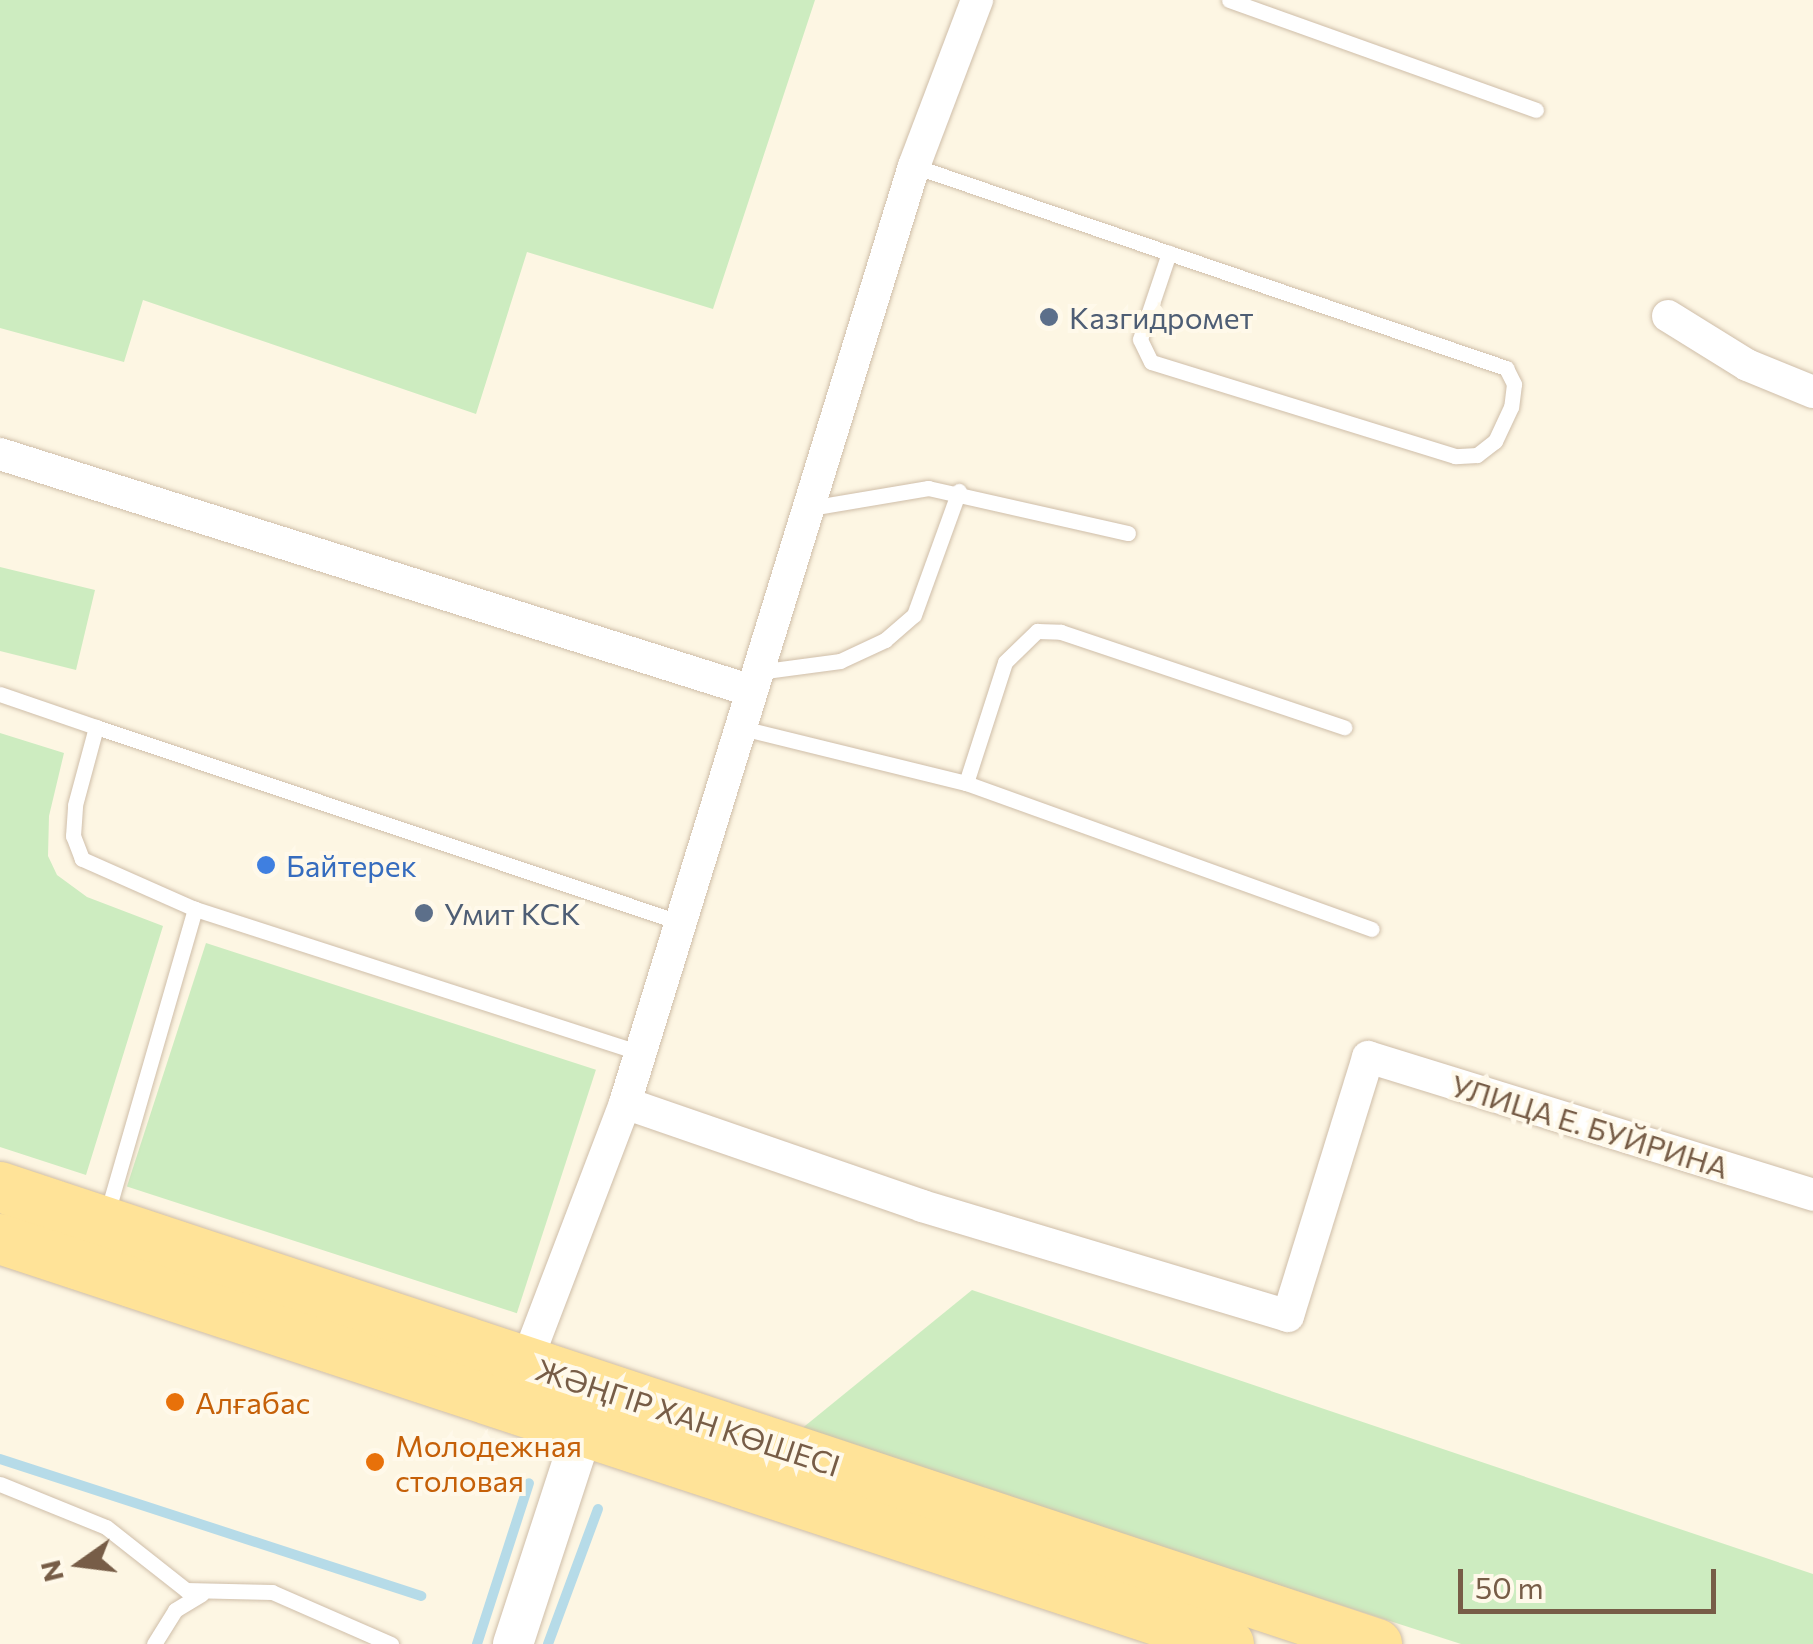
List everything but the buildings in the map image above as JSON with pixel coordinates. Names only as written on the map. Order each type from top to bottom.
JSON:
[{"type":"main road","name":"ЖӘҢГІР ХАН КӨШЕСІ","points":[[0,1187],[105,1221],[518,1385],[1228,1644]]},
{"type":"main road","name":"ЖӘҢГІР ХАН КӨШЕСІ","points":[[0,1239],[518,1385]]},
{"type":"main road","name":"ЖӘҢГІР ХАН КӨШЕСІ","points":[[590,1410],[1377,1644]]},
{"type":"street","points":[[518,1385],[624,1103],[914,166],[977,0]]},
{"type":"street","points":[[1668,316],[1747,364],[1813,392]]},
{"type":"street","points":[[0,454],[752,681]]},
{"type":"street","name":"УЛИЦА Е. БУЙРИНА","points":[[624,1103],[922,1206],[1288,1316],[1368,1058],[1813,1195]]},
{"type":"street","points":[[514,1644],[590,1410]]},
{"type":"lane","points":[[1229,0],[1536,110]]},
{"type":"lane","points":[[914,166],[1506,368],[1514,384],[1511,408],[1495,441],[1478,455],[1455,456],[1151,362],[1140,338],[1169,254]]},
{"type":"lane","points":[[806,509],[901,490],[959,491],[1128,533]]},
{"type":"lane","points":[[752,681],[840,661],[885,640],[914,615],[959,491]]},
{"type":"lane","points":[[966,784],[1005,662],[1036,631],[1061,632],[1344,727]]},
{"type":"lane","points":[[0,694],[682,923]]},
{"type":"lane","points":[[96,727],[75,804],[73,836],[82,859],[195,909],[640,1053]]},
{"type":"lane","points":[[738,727],[966,784],[1372,929]]},
{"type":"lane","points":[[105,1221],[195,909]]},
{"type":"lane","points":[[0,1484],[106,1527],[171,1582],[206,1592],[272,1592],[391,1644]]},
{"type":"lane","points":[[154,1644],[175,1610],[206,1592]]},
{"type":"green space","points":[[0,0],[815,0],[713,309],[527,252],[476,414],[143,300],[124,362],[0,328]]},
{"type":"green space","points":[[0,567],[95,590],[76,670],[0,651]]},
{"type":"green space","points":[[0,733],[64,753],[49,816],[48,856],[57,875],[87,897],[163,926],[86,1175],[0,1147]]},
{"type":"green space","points":[[206,943],[596,1070],[517,1313],[127,1186]]},
{"type":"green space","points":[[972,1290],[1813,1574],[1813,1644],[1461,1644],[800,1430]]},
{"type":"waterway","points":[[0,1459],[421,1596]]},
{"type":"waterway","points":[[477,1644],[529,1483]]},
{"type":"waterway","points":[[548,1644],[598,1509]]},
{"type":"place","name":"Казгидромет","points":[[1049,317]]},
{"type":"place","name":"Байтерек","points":[[266,865]]},
{"type":"place","name":"Умит КСК","points":[[424,913]]},
{"type":"place","name":"Алғабас","points":[[175,1402]]},
{"type":"place","name":"Молодежная столовая","points":[[375,1462]]}]
